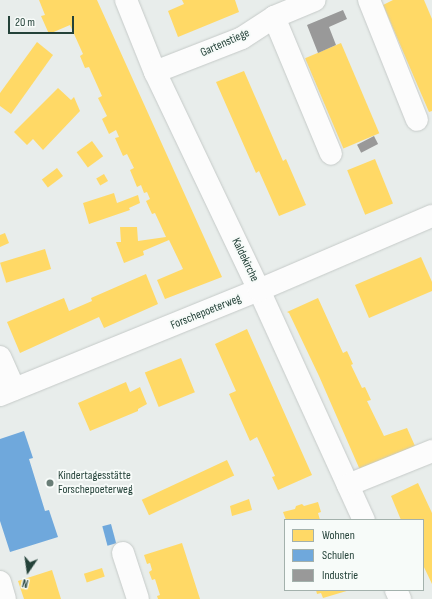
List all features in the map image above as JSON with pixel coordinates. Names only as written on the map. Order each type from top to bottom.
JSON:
[{"type":"street","name":"Kaldekirche","points":[[126,0],[155,72],[259,290],[364,519]]},
{"type":"street","name":"Gartenstiege","points":[[155,72],[242,38],[274,17],[315,0]]},
{"type":"street","points":[[369,0],[417,120]]},
{"type":"street","points":[[274,17],[331,154]]},
{"type":"street","name":"Forschepoeterweg","points":[[7,392],[259,290],[432,216]]},
{"type":"street","points":[[0,357],[7,392]]},
{"type":"street","points":[[348,485],[432,451]]},
{"type":"street","points":[[123,553],[138,599]]},
{"type":"street","points":[[0,582],[5,599]]},
{"type":"building: Wohnen","points":[[39,0],[97,0],[222,277],[165,299],[157,280],[183,269],[169,240],[143,251],[144,255],[124,263],[116,242],[121,242],[120,227],[137,227],[138,241],[166,237],[155,213],[152,214],[146,201],[150,199],[147,192],[144,193],[141,185],[137,187],[130,170],[134,168],[127,154],[123,156],[115,138],[119,137],[116,130],[109,134],[102,119],[107,116],[98,98],[102,96],[89,67],[85,68],[80,56],[83,54],[70,25],[49,34],[41,16],[45,15]]},
{"type":"building: Wohnen","points":[[182,0],[235,0],[239,12],[178,37],[168,11],[184,4]]},
{"type":"building: Wohnen","points":[[393,0],[424,0],[432,19],[432,111],[429,112],[383,5]]},
{"type":"building: Wohnen","points":[[37,42],[53,55],[11,114],[0,106],[0,93]]},
{"type":"building: Wohnen","points":[[341,43],[379,133],[343,148],[305,58]]},
{"type":"building: Wohnen","points":[[244,71],[283,161],[286,159],[306,205],[279,216],[259,171],[256,173],[216,82]]},
{"type":"building: Wohnen","points":[[58,88],[71,100],[74,97],[80,111],[43,150],[33,139],[27,145],[14,132]]},
{"type":"building: Wohnen","points":[[92,141],[103,156],[88,168],[77,152]]},
{"type":"building: Wohnen","points":[[375,159],[393,204],[365,215],[347,170]]},
{"type":"building: Wohnen","points":[[57,168],[63,176],[48,187],[42,179]]},
{"type":"building: Wohnen","points":[[104,174],[108,181],[100,185],[96,178]]},
{"type":"building: Wohnen","points":[[114,193],[117,203],[138,195],[140,203],[129,208],[130,210],[89,224],[83,203]]},
{"type":"building: Wohnen","points":[[5,233],[9,243],[0,247],[0,235]]},
{"type":"building: Wohnen","points":[[45,249],[51,269],[6,283],[0,263]]},
{"type":"building: Wohnen","points":[[421,257],[432,282],[432,291],[369,318],[355,285]]},
{"type":"building: Wohnen","points":[[146,274],[158,304],[104,328],[99,317],[20,353],[7,322],[64,298],[69,311],[92,301],[91,298]]},
{"type":"building: Wohnen","points":[[318,298],[343,353],[347,351],[353,364],[351,365],[362,388],[365,387],[371,400],[367,401],[384,436],[407,428],[415,446],[360,470],[319,376],[289,313],[287,312]]},
{"type":"building: Wohnen","points":[[247,329],[312,475],[278,490],[272,477],[275,476],[257,437],[250,441],[229,394],[236,391],[215,344]]},
{"type":"building: Wohnen","points":[[181,358],[195,392],[159,407],[145,373]]},
{"type":"building: Wohnen","points":[[126,382],[130,392],[140,387],[147,404],[138,409],[138,411],[90,431],[78,403]]},
{"type":"building: Wohnen","points":[[227,460],[234,475],[149,515],[142,500]]},
{"type":"building: Wohnen","points":[[418,483],[432,513],[432,584],[424,567],[424,519],[401,519],[391,496]]},
{"type":"building: Wohnen","points":[[249,499],[252,510],[232,516],[230,506]]},
{"type":"building: Wohnen","points":[[318,502],[321,512],[318,513],[320,519],[286,519],[283,512],[295,509],[296,506],[302,504],[304,506]]},
{"type":"building: Wohnen","points":[[182,543],[200,599],[158,599],[157,596],[160,595],[155,579],[152,580],[149,572],[152,570],[150,563],[147,564],[144,555]]},
{"type":"building: Wohnen","points":[[102,568],[105,577],[87,582],[84,574]]},
{"type":"building: Wohnen","points":[[52,570],[61,599],[24,599],[18,581]]},
{"type":"building: Wohnen","points":[[316,591],[347,591],[323,598],[321,593],[317,594]]},
{"type":"building: Schulen","points":[[24,431],[33,458],[29,459],[45,511],[49,510],[58,537],[10,552],[0,521],[0,439]]},
{"type":"building: Schulen","points":[[111,524],[116,543],[107,546],[102,526]]},
{"type":"building: Industrie","points":[[343,10],[347,19],[329,27],[336,45],[318,53],[307,25]]},
{"type":"building: Industrie","points":[[374,136],[378,144],[361,153],[357,145]]},
{"type":"place","name":"Kindertagesstätte Forschepoeterweg","points":[[50,483]]}]
